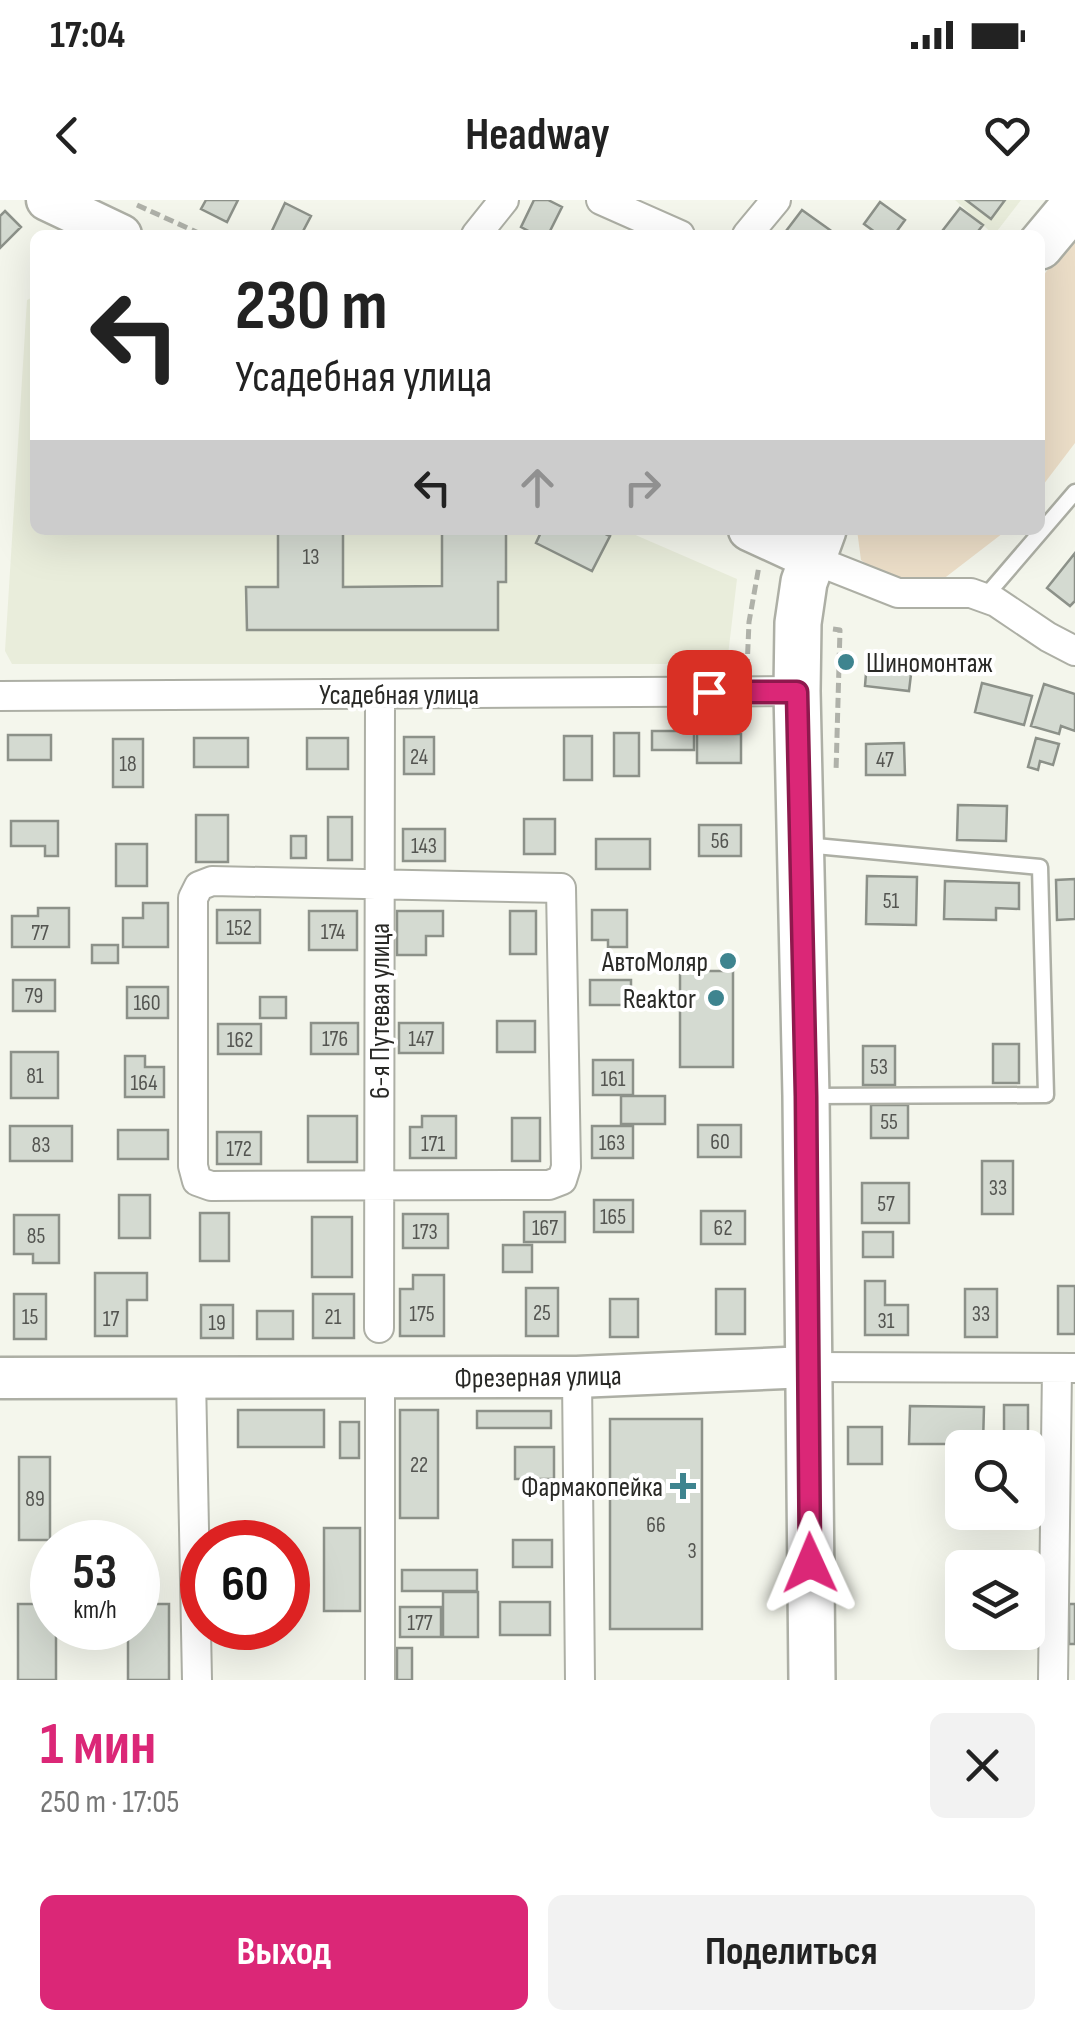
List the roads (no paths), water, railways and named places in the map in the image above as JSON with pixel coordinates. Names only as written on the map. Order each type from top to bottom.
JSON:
[{"type":"main road","points":[[47,200],[110,230]]},
{"type":"main road","points":[[1045,240],[1075,204]]},
{"type":"main road","points":[[767,535],[818,544],[798,623],[797,692],[812,1680]]},
{"type":"main road","name":"Фрезерная улица","points":[[0,1378],[577,1377],[808,1367]]},
{"type":"street","points":[[480,230],[504,200]]},
{"type":"street","points":[[601,200],[669,230]]},
{"type":"street","points":[[751,230],[776,200]]},
{"type":"street","points":[[818,544],[898,593],[971,592],[1075,650]]},
{"type":"street","name":"Усадебная улица","points":[[0,696],[797,692]]},
{"type":"street","name":"6-я Путевая улица","points":[[379,1328],[380,695]]},
{"type":"street","points":[[212,881],[561,888],[566,1167],[562,1180],[549,1185],[380,1186],[211,1186],[197,1182],[193,1166],[193,898],[199,886],[212,881]]},
{"type":"street","name":"Фрезерная улица","points":[[808,1367],[1066,1368]]},
{"type":"street","points":[[1052,1680],[1066,1368]]},
{"type":"street","points":[[577,1377],[580,1680]]},
{"type":"street","points":[[191,1378],[197,1680]]},
{"type":"street","points":[[380,1378],[380,1680]]},
{"type":"lane","points":[[1045,527],[1075,492]]},
{"type":"lane","points":[[984,598],[1038,535]]},
{"type":"lane","points":[[800,844],[1040,867],[1046,1095],[806,1096]]},
{"type":"place","name":"Шиномонтаж","points":[[846,662]]},
{"type":"place","name":"АвтоМоляр","points":[[728,961]]},
{"type":"place","name":"Reaktor","points":[[716,998]]},
{"type":"place","name":"Фармакопейка","points":[[683,1486]]}]
